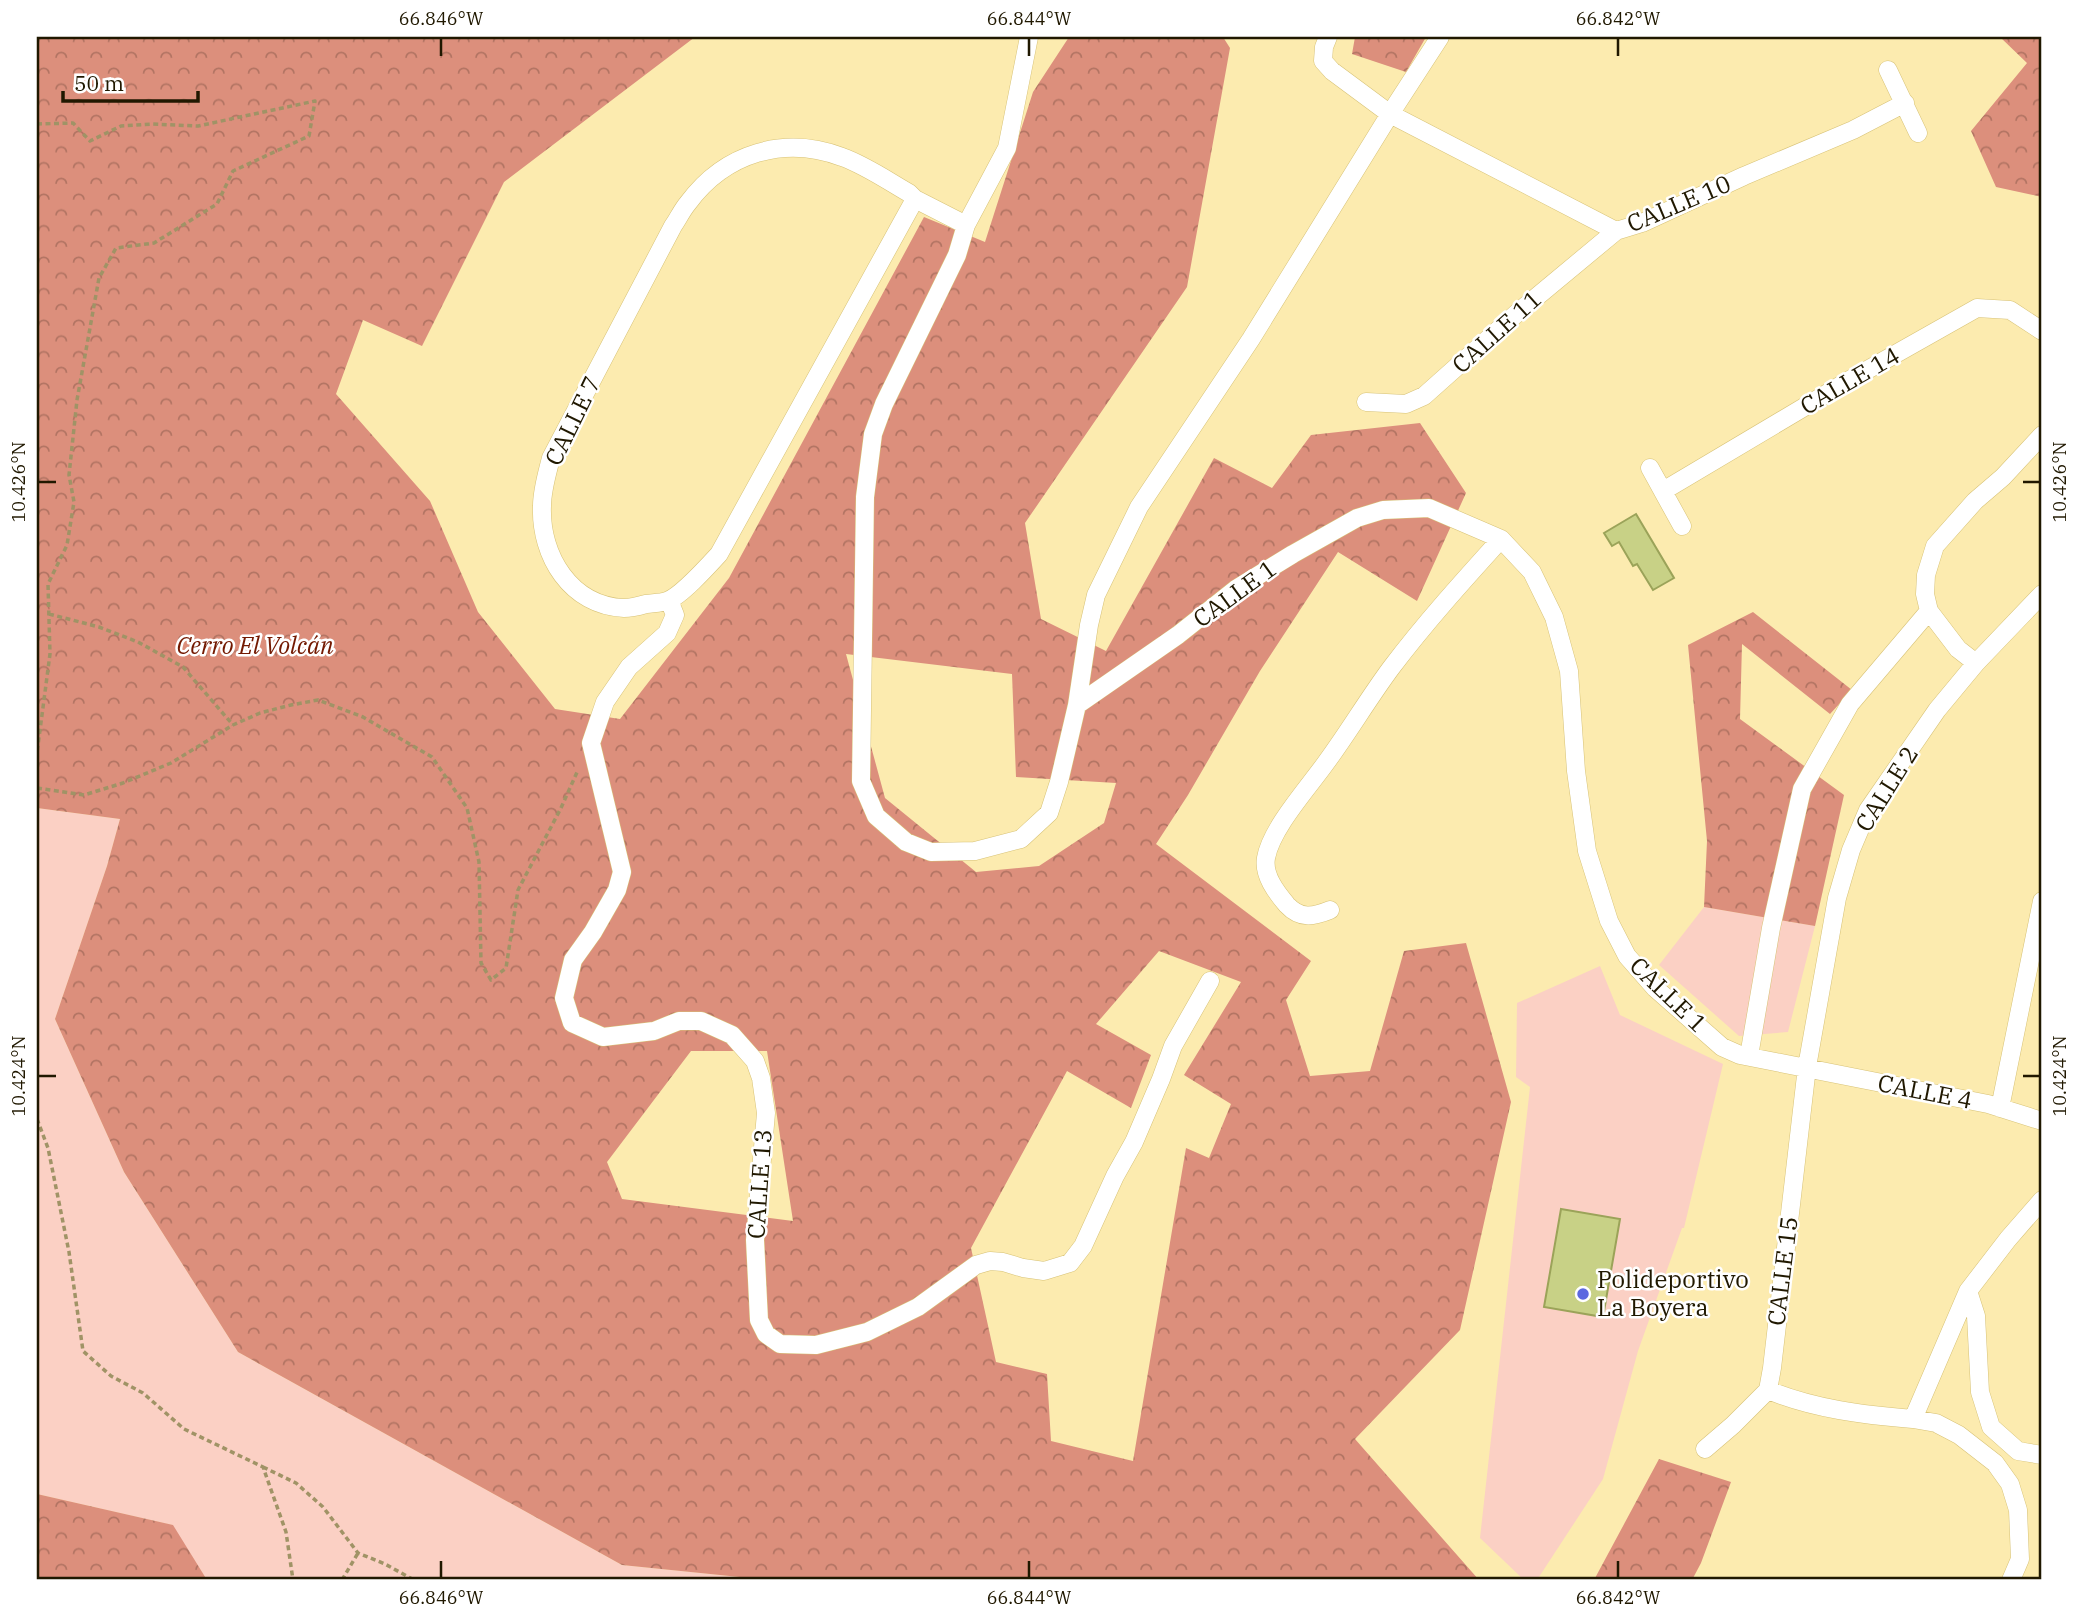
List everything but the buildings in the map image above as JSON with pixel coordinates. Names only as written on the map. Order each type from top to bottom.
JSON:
[{"type":"street","points":[[1029,37],[1007,148],[967,225],[957,255],[884,404],[873,434],[865,497],[860,781],[876,816],[906,842],[931,852],[975,851],[1021,839],[1049,813],[1077,705],[1096,594],[1139,507],[1251,340],[1440,37]]},
{"type":"street","name":"CALLE 10","points":[[1328,37],[1323,61],[1332,71],[1390,114],[1616,231],[1642,223],[1853,130],[1905,103]]},
{"type":"street","points":[[1888,70],[1917,133]]},
{"type":"street","name":"CALLE 7","points":[[915,199],[719,554],[702,573],[669,600],[626,608],[585,597],[565,580],[552,562],[544,537],[544,483],[551,458],[667,238],[688,203],[722,170],[766,149],[819,149],[844,157],[909,193],[915,199],[967,225]]},
{"type":"street","name":"CALLE 11","points":[[1366,402],[1406,404],[1424,396],[1616,231]]},
{"type":"street","name":"CALLE 14","points":[[1663,491],[1977,308],[2010,310],[2042,331]]},
{"type":"street","points":[[1976,663],[1958,649],[1929,611],[1926,575],[1935,546],[2042,435]]},
{"type":"street","points":[[1650,468],[1682,526]]},
{"type":"street","name":"CALLE 1","points":[[1077,705],[1178,635],[1236,589],[1357,518],[1383,510],[1429,508],[1502,539],[1532,572],[1554,617],[1569,671],[1587,851],[1609,921],[1627,956],[1655,988],[1722,1047],[1740,1055],[1807,1067]]},
{"type":"street","points":[[1330,910],[1313,916],[1294,912],[1279,896],[1268,878],[1265,860],[1272,837],[1391,668],[1502,539]]},
{"type":"street","name":"CALLE 2","points":[[1807,1067],[1837,898],[1851,850],[1868,810],[1937,710],[1976,663],[2042,594]]},
{"type":"street","points":[[591,743],[605,702],[629,667],[667,633],[675,615],[669,600]]},
{"type":"street","points":[[1749,1056],[1771,928],[1802,789],[1850,704],[1929,611]]},
{"type":"street","name":"CALLE 13","points":[[591,743],[622,873],[617,890],[573,960],[564,998],[572,1023],[603,1037],[654,1031],[679,1021],[701,1021],[732,1035],[755,1061],[761,1078],[766,1113],[755,1240],[759,1320],[766,1334],[780,1344],[816,1345],[867,1332],[918,1307],[976,1265],[990,1261],[1044,1271],[1070,1263],[1083,1246],[1134,1142],[1173,1046],[1210,981]]},
{"type":"street","points":[[2000,1108],[2042,901]]},
{"type":"street","name":"CALLE 4","points":[[1807,1067],[2000,1108],[2042,1121]]},
{"type":"street","name":"CALLE 15","points":[[1768,1390],[1807,1067]]},
{"type":"street","points":[[1913,1419],[1968,1291],[2042,1200]]},
{"type":"street","points":[[1968,1291],[1976,1316],[1980,1391],[1991,1427],[2018,1451],[2042,1455]]},
{"type":"street","points":[[1705,1449],[1768,1390],[1797,1402],[1936,1423],[1959,1435],[1995,1463],[2010,1484],[2018,1510],[2020,1559],[2011,1580]]},
{"type":"path","points":[[37,124],[73,123],[90,141],[121,126],[198,126],[315,101],[309,136],[233,171],[217,204],[154,243],[116,248],[99,278],[77,400],[69,475],[74,502],[67,545],[48,583],[50,654],[37,753]]},
{"type":"path","points":[[49,614],[125,637],[183,667],[233,725]]},
{"type":"path","points":[[37,788],[84,794],[123,783],[171,763],[233,725],[260,713],[318,700],[363,717],[432,757],[467,808],[479,862],[481,963],[491,980],[506,968],[518,890],[591,743]]},
{"type":"path","points":[[37,1119],[51,1161],[69,1252],[83,1351],[111,1376],[143,1393],[184,1429],[296,1483],[323,1507],[358,1553],[414,1580]]},
{"type":"path","points":[[262,1467],[286,1532],[293,1580]]},
{"type":"path","points":[[342,1580],[358,1553]]},
{"type":"shaded area","points":[[37,808],[120,819],[107,866],[55,1019],[124,1172],[238,1352],[622,1565],[768,1580],[207,1580],[172,1525],[37,1494]]},
{"type":"shaded area","points":[[1704,907],[1815,926],[1788,1032],[1739,1036],[1659,965]]},
{"type":"shaded area","name":"Polideportivo La Boyera","points":[[1600,966],[1620,1015],[1723,1064],[1684,1228],[1638,1351],[1603,1479],[1537,1580],[1524,1580],[1480,1538],[1530,1087],[1516,1077],[1517,1003]]},
{"type":"green space","name":"Cerro El Volcán","points":[[37,37],[695,37],[504,182],[422,346],[363,320],[336,394],[430,501],[478,612],[555,709],[620,719],[729,578],[924,217],[985,242],[1033,92],[1069,37],[1223,37],[1230,48],[1187,287],[1025,523],[1041,619],[1106,651],[1214,458],[1272,488],[1311,435],[1420,423],[1466,493],[1417,601],[1338,552],[1260,671],[1188,795],[1156,844],[1311,961],[1286,1000],[1310,1076],[1370,1071],[1404,951],[1466,943],[1511,1102],[1460,1330],[1355,1439],[1479,1580],[768,1580],[622,1565],[238,1352],[124,1172],[55,1019],[107,866],[120,819],[37,808]],"holes":[[[846,654],[1012,674],[1016,777],[1116,783],[1104,823],[1039,866],[976,872],[885,798]],[[1159,951],[1241,982],[1184,1075],[1231,1104],[1209,1158],[1186,1148],[1133,1461],[1051,1441],[1047,1374],[996,1362],[971,1248],[1067,1071],[1131,1108],[1151,1055],[1096,1024]],[[691,1051],[767,1051],[793,1221],[622,1199],[607,1162]]]},
{"type":"green space","points":[[1355,37],[1426,37],[1406,72],[1352,54]]},
{"type":"green space","points":[[2000,37],[2042,37],[2042,197],[1996,187],[1971,131],[2027,63]]},
{"type":"green space","points":[[1753,612],[1852,690],[1830,714],[1742,644],[1740,719],[1844,795],[1815,926],[1704,907],[1707,841],[1688,645]]},
{"type":"green space","points":[[1659,1459],[1731,1482],[1692,1580],[1594,1580]]},
{"type":"green space","points":[[37,1494],[173,1525],[207,1580],[37,1580]]},
{"type":"place","name":"Polideportivo La Boyera","points":[[1583,1294]]}]
